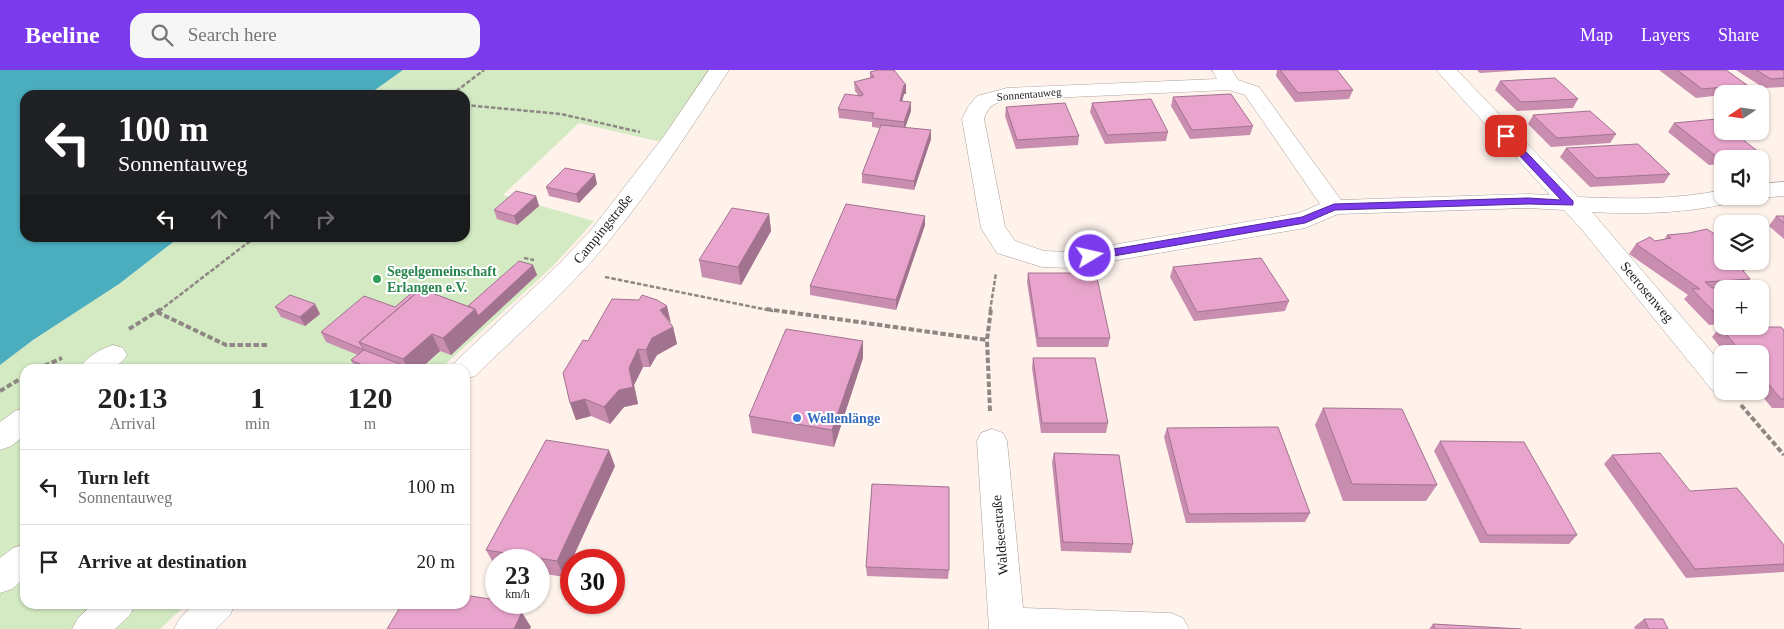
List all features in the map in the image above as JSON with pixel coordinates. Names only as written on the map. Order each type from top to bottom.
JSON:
[{"type":"street","name":"Campingstraße","points":[[470,364],[570,269],[600,236],[672,140],[719,70]]},
{"type":"street","points":[[1446,70],[1570,203]]},
{"type":"street","name":"Sonnentauweg","points":[[1006,247],[993,228],[973,119],[977,106],[989,98],[1007,94],[1227,77],[1252,91],[1334,208]]},
{"type":"street","points":[[1769,190],[1784,189]]},
{"type":"street","points":[[1006,247],[1042,259],[1071,260],[1305,220],[1334,208],[1528,201],[1615,206],[1714,199]]},
{"type":"street","name":"Seerosenweg","points":[[1570,203],[1592,226],[1714,373]]},
{"type":"street","points":[[0,438],[20,423]]},
{"type":"street","name":"Waldseestraße","points":[[992,441],[1007,626]]},
{"type":"street","points":[[0,578],[20,562]]},
{"type":"street","points":[[90,629],[112,609]]},
{"type":"street","points":[[192,629],[213,609]]},
{"type":"street","points":[[1007,626],[1171,629]]},
{"type":"path","points":[[458,90],[484,70]]},
{"type":"path","points":[[470,105],[561,114],[672,140]]},
{"type":"path","points":[[127,330],[157,312],[249,242]]},
{"type":"path","points":[[992,441],[987,340],[994,280],[1006,247]]},
{"type":"path","points":[[570,269],[775,311],[987,340]]},
{"type":"path","points":[[157,312],[226,345],[268,345]]},
{"type":"path","points":[[68,364],[92,360]]},
{"type":"path","points":[[0,391],[20,379]]},
{"type":"path","points":[[1737,400],[1784,455]]},
{"type":"green space","points":[[403,70],[709,70],[665,143],[579,123],[503,195],[594,221],[554,265],[445,364],[20,364],[20,609],[182,609],[160,629],[0,629],[0,365],[33,340],[119,284],[173,242],[470,242],[470,90],[375,90]]},
{"type":"water","points":[[0,70],[403,70],[375,90],[20,90],[20,242],[173,242],[119,284],[33,340],[0,365]]},
{"type":"building","points":[[894,70],[906,85],[904,85],[900,101],[911,102],[904,122],[872,118],[874,113],[838,109],[845,94],[862,96],[863,94],[854,82],[874,77],[870,72]]},
{"type":"building","points":[[1280,70],[1337,70],[1353,90],[1298,93]]},
{"type":"building","points":[[1677,70],[1726,70],[1747,85],[1714,85],[1714,88],[1702,89]]},
{"type":"building","points":[[1756,70],[1784,70],[1784,78],[1771,79]]},
{"type":"building","points":[[1555,78],[1578,99],[1521,102],[1500,81]]},
{"type":"building","points":[[1231,94],[1253,126],[1192,130],[1173,97]]},
{"type":"building","points":[[1151,99],[1168,132],[1107,135],[1092,103]]},
{"type":"building","points":[[1065,103],[1079,136],[1017,140],[1006,107]]},
{"type":"building","points":[[1590,111],[1616,134],[1557,138],[1533,115]]},
{"type":"building","points":[[1714,119],[1714,140],[1743,140],[1756,150],[1714,150],[1714,154],[1674,123]]},
{"type":"building","points":[[881,125],[931,130],[914,181],[862,174]]},
{"type":"building","points":[[1638,144],[1670,174],[1596,178],[1566,148]]},
{"type":"building","points":[[565,168],[595,174],[576,194],[546,187]]},
{"type":"building","points":[[516,191],[536,196],[514,216],[494,210]]},
{"type":"building","points":[[846,204],[925,216],[896,300],[810,286]]},
{"type":"building","points":[[732,208],[769,214],[738,267],[699,260]]},
{"type":"building","points":[[1776,216],[1784,216],[1784,223]]},
{"type":"building","points":[[1707,229],[1714,234],[1714,270],[1742,270],[1750,279],[1705,282],[1714,288],[1714,312],[1692,289],[1700,289],[1636,244],[1650,237],[1655,241],[1671,238],[1667,235]]},
{"type":"building","points":[[1261,258],[1289,301],[1197,312],[1173,267]]},
{"type":"building","points":[[519,261],[533,265],[478,316],[475,309],[468,306]]},
{"type":"building","points":[[1028,273],[1096,273],[1110,338],[1038,338]]},
{"type":"building","points":[[421,285],[432,290],[430,292],[421,289],[359,342],[364,350],[321,332],[364,296],[395,307]]},
{"type":"building","points":[[421,289],[475,309],[443,338],[432,334],[403,359],[359,342]]},
{"type":"building","points":[[290,295],[315,304],[300,317],[275,307]]},
{"type":"building","points":[[642,295],[667,306],[660,310],[673,327],[652,338],[646,350],[638,349],[629,368],[633,387],[619,390],[604,407],[585,399],[570,403],[563,373],[583,340],[588,341],[612,299],[639,300]]},
{"type":"building","points":[[1769,327],[1781,327],[1784,330],[1784,399],[1781,399],[1769,385],[1769,345],[1735,345],[1727,335],[1769,335]]},
{"type":"building","points":[[786,329],[863,341],[832,430],[749,416]]},
{"type":"building","points":[[364,350],[399,364],[360,364],[351,360]]},
{"type":"building","points":[[1033,358],[1095,358],[1108,423],[1042,423]]},
{"type":"building","points":[[1323,408],[1402,409],[1437,485],[1352,484]]},
{"type":"building","points":[[1278,427],[1310,513],[1189,514],[1167,428]]},
{"type":"building","points":[[546,440],[609,450],[563,549],[560,549],[557,561],[550,560],[550,549],[487,549]]},
{"type":"building","points":[[1440,441],[1524,442],[1577,535],[1487,535]]},
{"type":"building","points":[[1054,453],[1119,455],[1133,544],[1063,542]]},
{"type":"building","points":[[1660,453],[1690,491],[1737,488],[1784,545],[1784,564],[1695,569],[1612,455]]},
{"type":"building","points":[[872,484],[949,487],[949,570],[866,567]]},
{"type":"building","points":[[470,596],[485,598],[485,614],[521,614],[514,629],[387,629],[399,609],[470,609]]},
{"type":"building","points":[[1644,619],[1663,619],[1668,629],[1649,629]]},
{"type":"building","points":[[1433,624],[1521,629],[1435,629]]},
{"type":"place","name":"Segelgemeinschaft Erlangen e.V.","points":[[377,279]]},
{"type":"place","name":"Wellenlänge","points":[[797,418]]},
{"type":"route","points":[[1090,256],[1305,220],[1334,208],[1528,201],[1570,203],[1506,136]]}]
